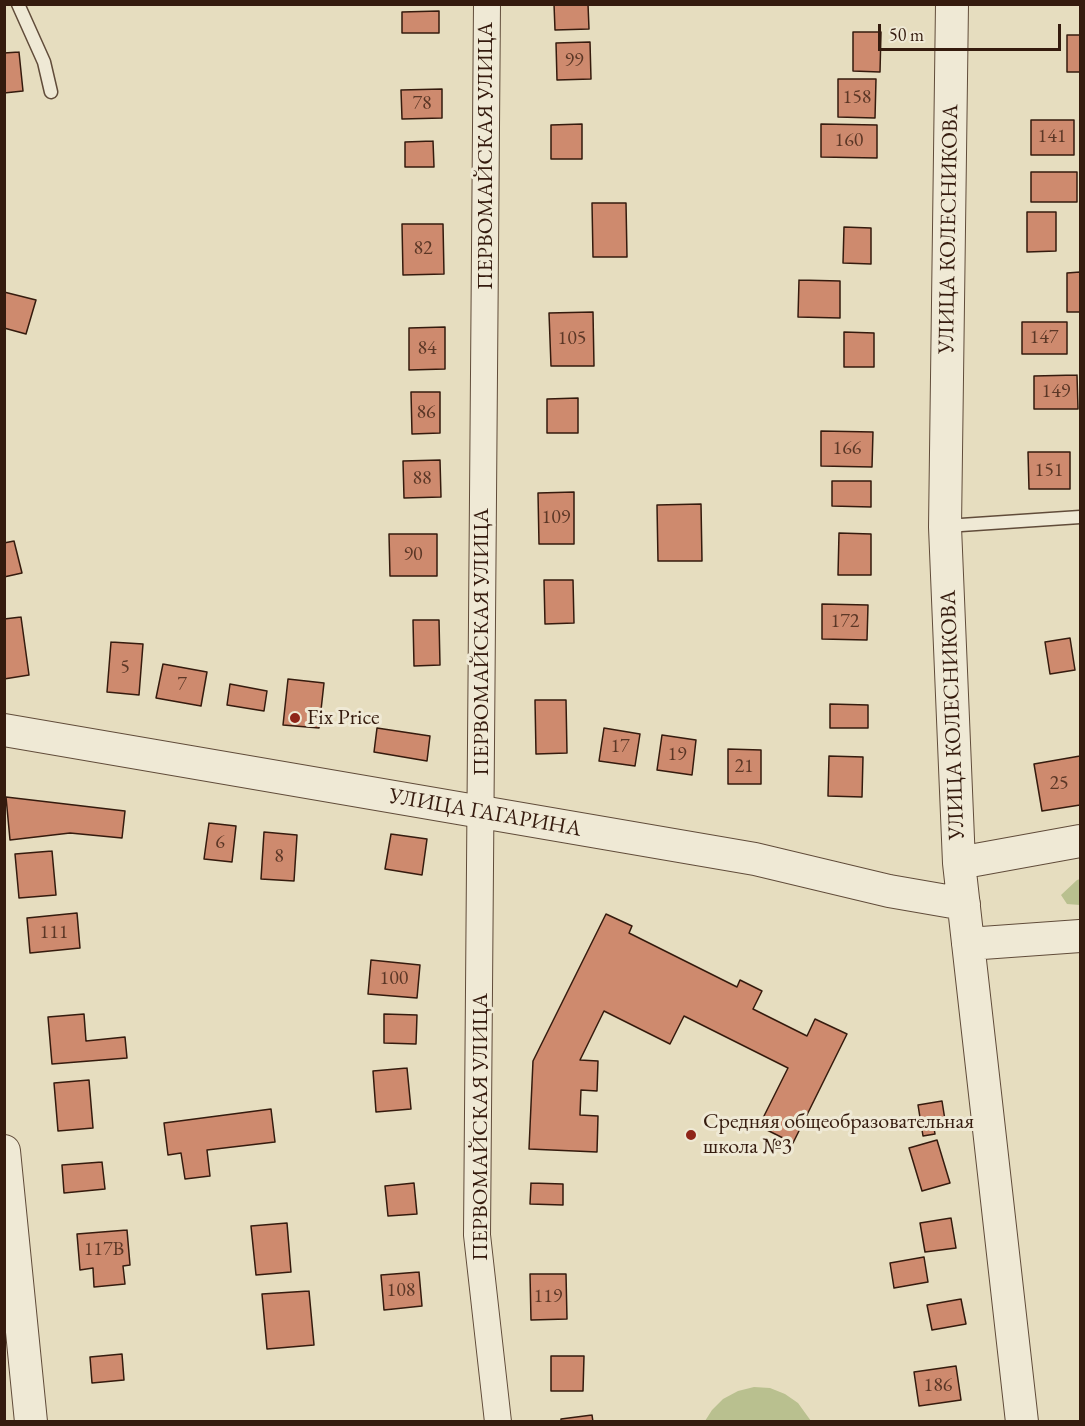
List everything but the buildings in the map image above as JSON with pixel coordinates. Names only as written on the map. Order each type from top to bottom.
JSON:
[{"type":"street","name":"ПЕРВОМАЙСКАЯ УЛИЦА","points":[[487,4],[477,1235],[498,1422]]},
{"type":"street","name":"УЛИЦА КОЛЕСНИКОВА","points":[[952,4],[945,526],[959,863],[1023,1422]]},
{"type":"street","name":"УЛИЦА ГАГАРИНА","points":[[4,730],[755,859],[889,891],[964,904]]},
{"type":"street","points":[[959,863],[1080,840]]},
{"type":"street","points":[[968,944],[1080,936]]},
{"type":"street","points":[[4,1152],[32,1422]]},
{"type":"lane","points":[[18,4],[44,62],[51,92]]},
{"type":"lane","points":[[945,526],[1080,517]]},
{"type":"green space","points":[[1080,879],[1080,905],[1067,904],[1061,895]]},
{"type":"green space","points":[[754,1387],[770,1388],[785,1394],[798,1403],[811,1421],[705,1421],[723,1399],[738,1391]]},
{"type":"place","name":"Fix Price","points":[[295,718]]},
{"type":"place","name":"Средняя общеобразовательная школа №3","points":[[691,1135]]}]
